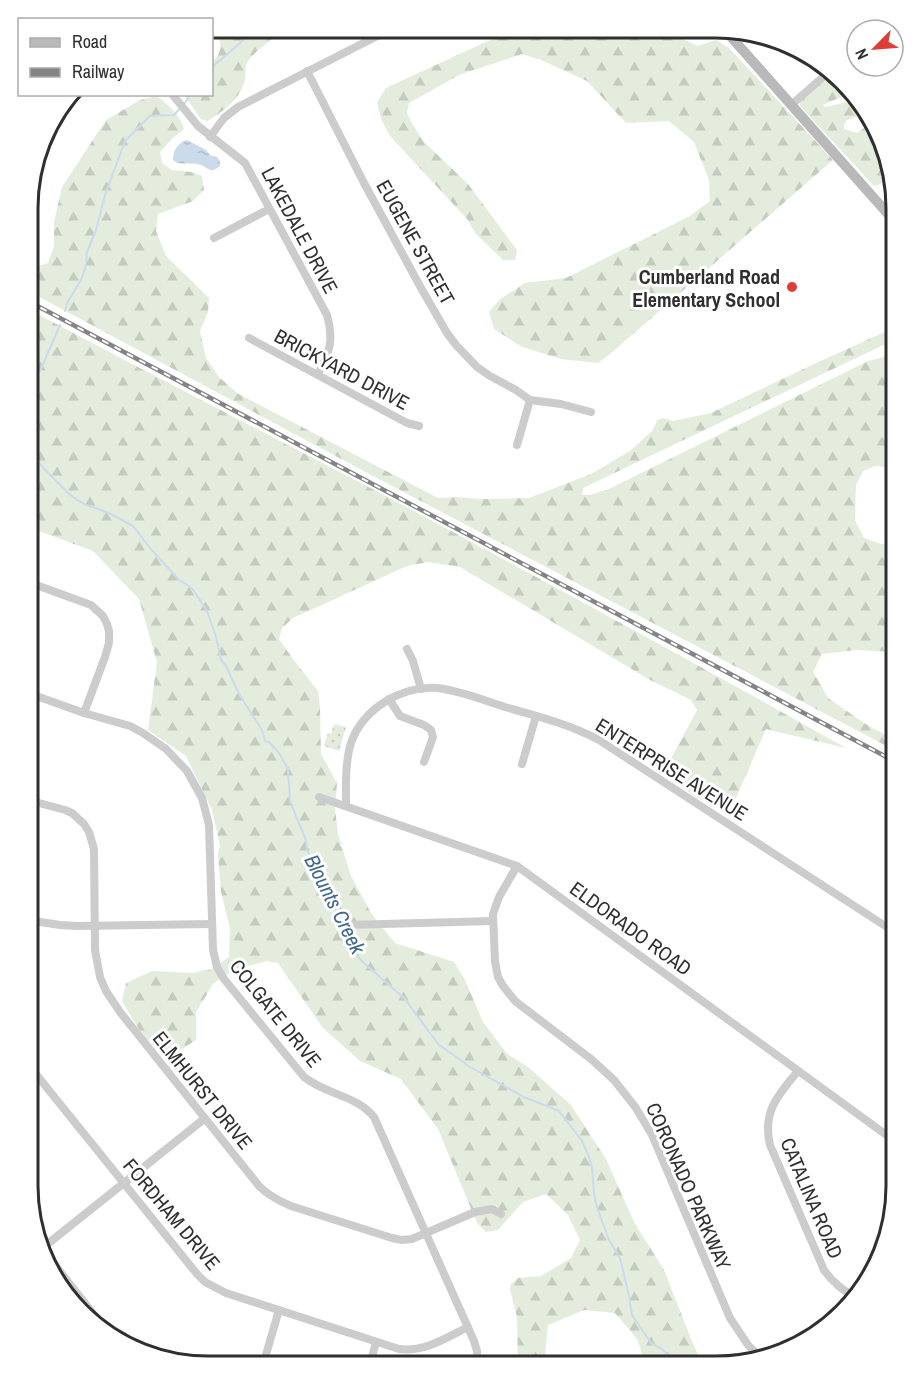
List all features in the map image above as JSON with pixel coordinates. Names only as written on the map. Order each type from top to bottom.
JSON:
[{"type":"main road","points":[[733,39],[886,212]]},
{"type":"street","points":[[210,137],[224,118],[238,107],[374,38]]},
{"type":"street","name":"EUGENE STREET","points":[[307,71],[364,183],[447,333],[477,367],[530,400]]},
{"type":"street","points":[[791,105],[823,76]]},
{"type":"street","name":"LAKEDALE DRIVE","points":[[174,96],[194,122],[245,163],[327,315],[331,330],[330,342],[328,354],[318,374]]},
{"type":"street","points":[[214,238],[269,209]]},
{"type":"street","name":"BRICKYARD DRIVE","points":[[249,338],[407,423],[419,426]]},
{"type":"street","points":[[517,445],[530,400],[561,404],[591,412]]},
{"type":"street","points":[[37,585],[91,605],[107,624],[109,643],[84,713]]},
{"type":"street","points":[[407,649],[421,689]]},
{"type":"street","name":"ENTERPRISE AVENUE","points":[[346,806],[349,752],[364,720],[389,699],[406,692],[438,688],[450,690],[570,726],[599,740],[885,926]]},
{"type":"street","name":"COLGATE DRIVE","points":[[37,696],[130,726],[155,740],[177,759],[196,784],[209,825],[214,959],[221,975],[298,1071],[321,1089],[364,1106],[374,1117],[468,1327],[477,1356]]},
{"type":"street","points":[[389,699],[400,716],[431,730],[433,737],[424,762]]},
{"type":"street","points":[[522,764],[536,716]]},
{"type":"street","name":"ELDORADO ROAD","points":[[319,797],[517,866],[885,1134]]},
{"type":"street","name":"ELMHURST DRIVE","points":[[37,802],[72,813],[89,832],[94,849],[95,950],[106,991],[204,1119],[266,1193],[282,1203],[402,1240],[426,1234],[475,1212],[492,1209],[501,1214]]},
{"type":"street","name":"CORONADO PARKWAY","points":[[517,866],[495,905],[493,921],[496,968],[503,986],[515,1001],[604,1070],[625,1092],[652,1135],[730,1318],[754,1351]]},
{"type":"street","points":[[346,924],[493,921]]},
{"type":"street","points":[[37,922],[60,925],[212,924]]},
{"type":"street","name":"CATALINA ROAD","points":[[798,1071],[770,1110],[767,1126],[768,1137],[824,1270],[835,1284],[847,1293]]},
{"type":"street","name":"FORDHAM DRIVE","points":[[37,1076],[205,1282],[226,1293],[399,1349],[429,1346],[468,1327]]},
{"type":"street","points":[[48,1242],[204,1119]]},
{"type":"street","points":[[266,1356],[279,1310]]},
{"type":"street","points":[[372,1356],[376,1342]]},
{"type":"green space","points":[[496,37],[678,37],[698,46],[716,40],[729,48],[833,160],[598,363],[561,359],[522,347],[494,329],[489,312],[500,299],[525,283],[566,278],[690,216],[710,201],[709,180],[694,142],[669,121],[626,123],[587,81],[522,54],[459,75],[409,103],[407,113],[424,142],[468,184],[517,250],[515,260],[503,260],[476,234],[467,219],[390,136],[381,119],[377,102],[386,88]]},
{"type":"green space","points":[[219,38],[272,38],[248,61],[245,80],[240,92],[225,109],[207,121],[201,119],[185,96],[213,96],[213,61],[219,54]]},
{"type":"green space","points":[[826,79],[836,87],[843,96],[823,105],[825,107],[848,102],[850,104],[859,116],[847,120],[844,129],[857,133],[865,127],[880,163],[883,182],[874,186],[800,106],[800,102]]},
{"type":"green space","points":[[157,96],[177,115],[184,129],[160,152],[162,163],[172,170],[202,176],[204,190],[193,201],[158,214],[156,231],[166,256],[209,298],[208,312],[200,331],[206,358],[219,377],[237,393],[438,498],[529,498],[591,474],[630,451],[653,430],[657,420],[663,418],[673,421],[711,413],[886,332],[886,344],[583,488],[582,495],[609,489],[868,361],[886,357],[886,467],[875,466],[863,471],[856,485],[855,520],[864,538],[886,544],[886,651],[856,650],[822,654],[813,672],[828,698],[885,735],[885,745],[358,468],[37,296],[37,267],[48,263],[54,246],[54,222],[62,187],[106,120],[140,100]]},
{"type":"green space","points":[[37,314],[424,516],[846,748],[766,729],[732,807],[702,800],[678,782],[668,764],[697,710],[691,700],[650,680],[460,567],[428,562],[407,566],[293,618],[282,628],[279,639],[318,691],[321,754],[337,783],[335,808],[338,834],[351,876],[371,913],[395,943],[454,962],[465,980],[483,1022],[507,1054],[528,1067],[571,1105],[606,1159],[634,1222],[664,1270],[699,1356],[642,1356],[638,1340],[615,1313],[584,1310],[548,1325],[545,1356],[518,1356],[517,1317],[510,1290],[511,1284],[518,1278],[541,1276],[571,1258],[580,1240],[568,1215],[546,1194],[523,1202],[498,1230],[486,1232],[477,1223],[438,1129],[401,1079],[360,1061],[323,1028],[278,963],[267,961],[233,970],[213,984],[196,1012],[196,1040],[179,1051],[157,1050],[140,1031],[122,1001],[126,983],[152,971],[192,973],[212,969],[229,957],[230,929],[221,892],[218,854],[220,845],[212,810],[186,756],[148,730],[157,662],[139,599],[93,551],[37,530]]},
{"type":"green space","points":[[334,724],[346,727],[339,751],[324,746]]},
{"type":"water","points":[[187,140],[217,157],[220,166],[211,170],[198,164],[177,163],[173,160],[177,147]]},
{"type":"waterway","points":[[213,66],[245,38]]},
{"type":"waterway","points":[[184,104],[190,96]]},
{"type":"waterway","points":[[65,311],[86,266],[87,252],[125,141],[150,116],[174,115],[180,108]]},
{"type":"waterway","points":[[40,371],[60,325]]},
{"type":"waterway","name":"Blounts Creek","points":[[37,461],[77,500],[133,526],[179,580],[194,591],[207,611],[221,660],[262,730],[265,741],[269,742],[279,753],[288,769],[290,801],[305,838],[308,852],[331,889],[354,953],[405,999],[438,1044],[470,1067],[524,1097],[559,1111],[582,1141],[589,1157],[597,1207],[609,1240],[620,1258],[632,1315],[651,1343],[669,1356]]},
{"type":"railway","points":[[37,306],[885,756]]},
{"type":"place","name":"Cumberland Road Elementary School","points":[[792,287]]}]
